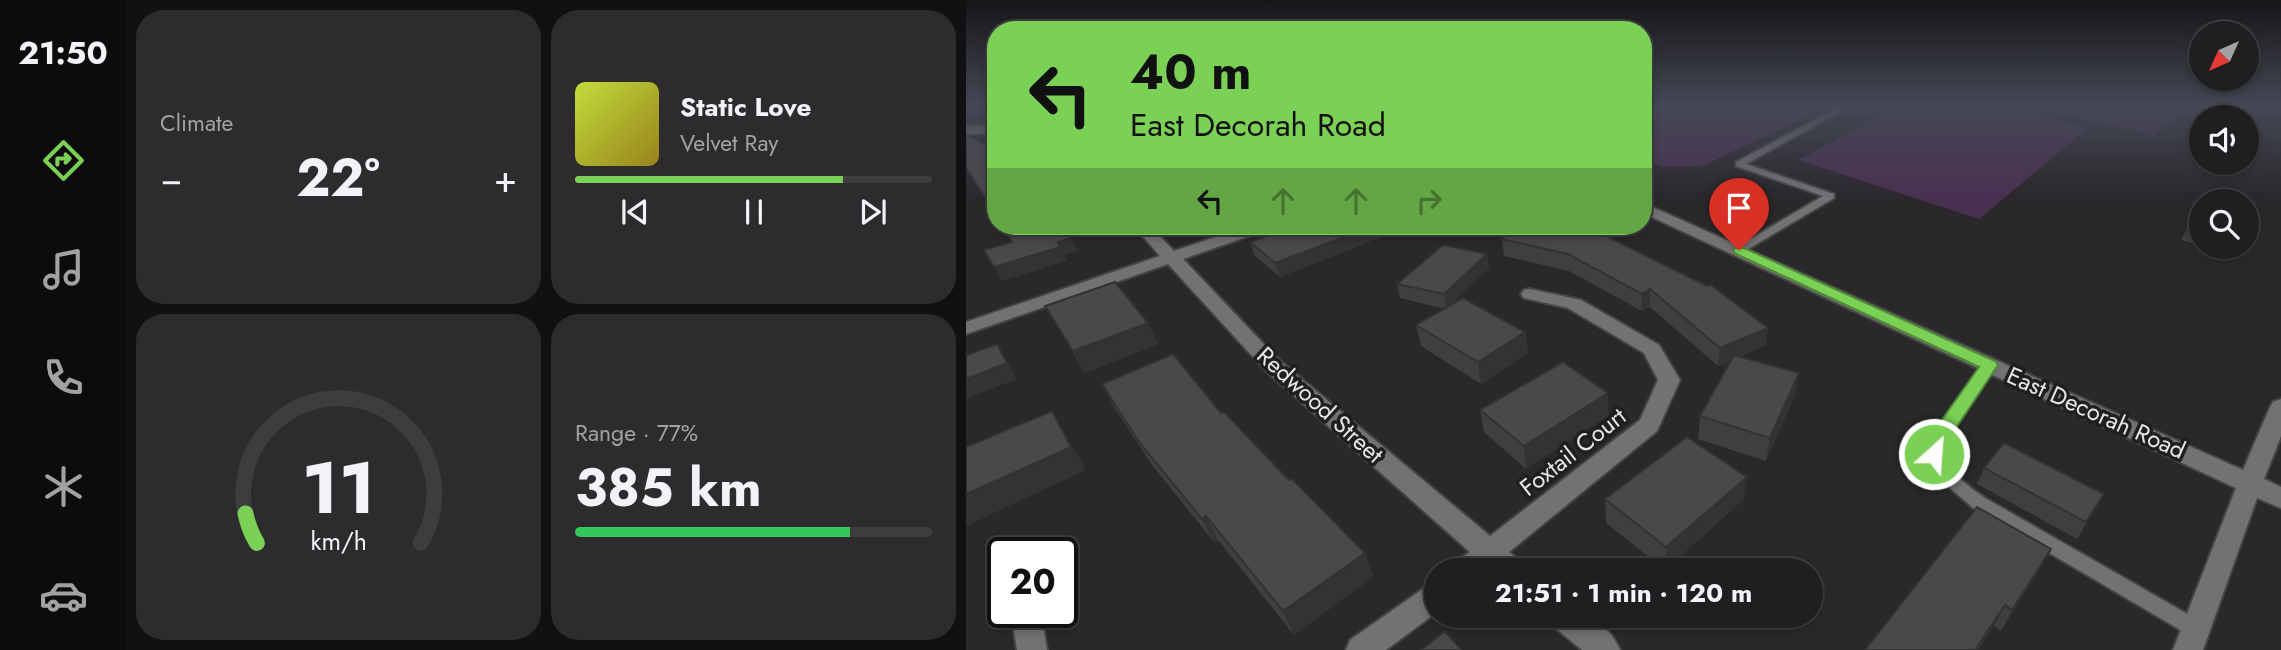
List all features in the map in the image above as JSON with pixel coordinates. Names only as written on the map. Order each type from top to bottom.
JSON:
[{"type":"street","name":"East Decorah Road","points":[[1652,211],[2281,498]]},
{"type":"street","name":"Redwood Street","points":[[1150,235],[1272,365],[1496,558]]},
{"type":"street","points":[[966,328],[1236,235]]},
{"type":"street","name":"Foxtail Court","points":[[1489,552],[1649,425],[1669,380],[1653,349],[1574,304],[1530,295]]},
{"type":"street","points":[[2192,639],[2281,407]]},
{"type":"street","points":[[1482,558],[1489,552]]},
{"type":"street","points":[[1361,650],[1424,604]]},
{"type":"street","points":[[1029,628],[1032,650]]},
{"type":"street","points":[[1578,628],[1605,650]]},
{"type":"lane","points":[[1739,250],[1831,197],[1739,164],[1790,136]]},
{"type":"lane","points":[[1989,365],[1941,436],[1934,454],[1940,469],[1953,484],[1979,503],[2192,639]]},
{"type":"shaded area","points":[[1652,136],[1765,136],[1702,166],[1662,167],[1652,163]]},
{"type":"shaded area","points":[[1842,136],[2078,136],[1979,219],[1798,160]]},
{"type":"building","points":[[968,136],[987,146],[987,201],[966,167]]},
{"type":"building","points":[[1008,235],[1069,235],[1071,238],[1058,242],[1060,247],[994,267],[984,250],[1012,242]]},
{"type":"building","points":[[1270,235],[1349,235],[1275,263],[1250,242]]},
{"type":"building","points":[[1507,235],[1604,235],[1707,286],[1711,285],[1768,328],[1720,348],[1650,289],[1642,294],[1568,254],[1502,239]]},
{"type":"building","points":[[1443,245],[1487,254],[1444,294],[1397,284]]},
{"type":"building","points":[[1115,282],[1148,323],[1073,351],[1045,306]]},
{"type":"building","points":[[1463,298],[1525,332],[1478,362],[1416,325]]},
{"type":"building","points":[[997,344],[1007,363],[966,379],[966,353],[967,355]]},
{"type":"building","points":[[1173,354],[1221,413],[1224,412],[1289,480],[1292,479],[1365,553],[1283,611],[1206,516],[1202,519],[1139,442],[1102,384]]},
{"type":"building","points":[[1734,355],[1799,373],[1770,438],[1700,416]]},
{"type":"building","points":[[1563,362],[1608,393],[1524,446],[1480,410]]},
{"type":"building","points":[[1052,411],[1071,447],[966,494],[966,447]]},
{"type":"building","points":[[1687,437],[1747,477],[1666,547],[1605,499]]},
{"type":"building","points":[[2004,443],[2104,494],[2086,522],[1984,468]]},
{"type":"building","points":[[1977,507],[2051,549],[2012,610],[2005,605],[1975,650],[1865,650]]},
{"type":"building","points":[[1445,631],[1461,650],[1421,650]]},
{"type":"route","points":[[1739,250],[1989,365],[1955,413],[1934,454]]}]
